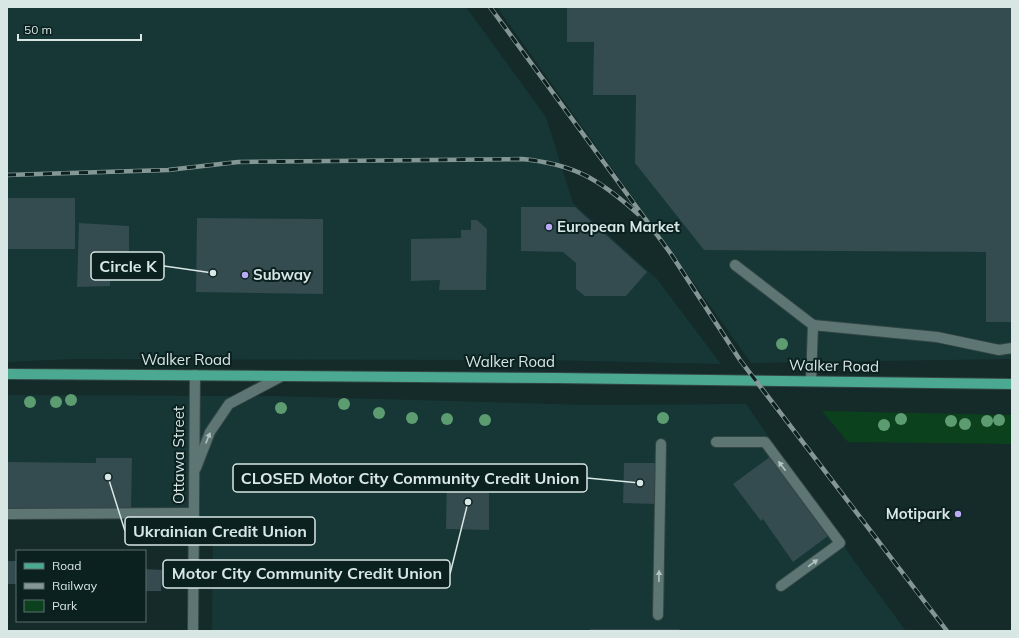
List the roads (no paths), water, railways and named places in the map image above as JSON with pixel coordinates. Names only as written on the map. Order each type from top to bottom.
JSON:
[{"type":"main road","name":"Walker Road","points":[[7,374],[1012,384]]},
{"type":"street","points":[[735,265],[813,326],[937,337],[999,350],[1012,348]]},
{"type":"street","points":[[811,381],[813,326]]},
{"type":"street","name":"Ottawa Street","points":[[193,631],[195,375]]},
{"type":"street","points":[[194,474],[210,432],[229,404],[282,376]]},
{"type":"street","points":[[716,442],[765,442],[840,543],[781,586]]},
{"type":"street","points":[[658,615],[661,444]]},
{"type":"street","points":[[7,514],[194,513]]},
{"type":"railway","points":[[490,7],[671,254],[740,360],[947,631]]},
{"type":"railway","points":[[7,175],[168,170],[238,162],[522,159],[557,165],[585,175],[611,191],[638,214]]},
{"type":"place","name":"European Market","points":[[549,227]]},
{"type":"place","name":"Circle K","points":[[213,273]]},
{"type":"place","name":"Subway","points":[[245,275]]},
{"type":"place","name":"Ukrainian Credit Union","points":[[108,477]]},
{"type":"place","name":"CLOSED Motor City Community Credit Union","points":[[640,483]]},
{"type":"place","name":"Motor City Community Credit Union","points":[[468,502]]},
{"type":"place","name":"Motipark","points":[[958,514]]}]
